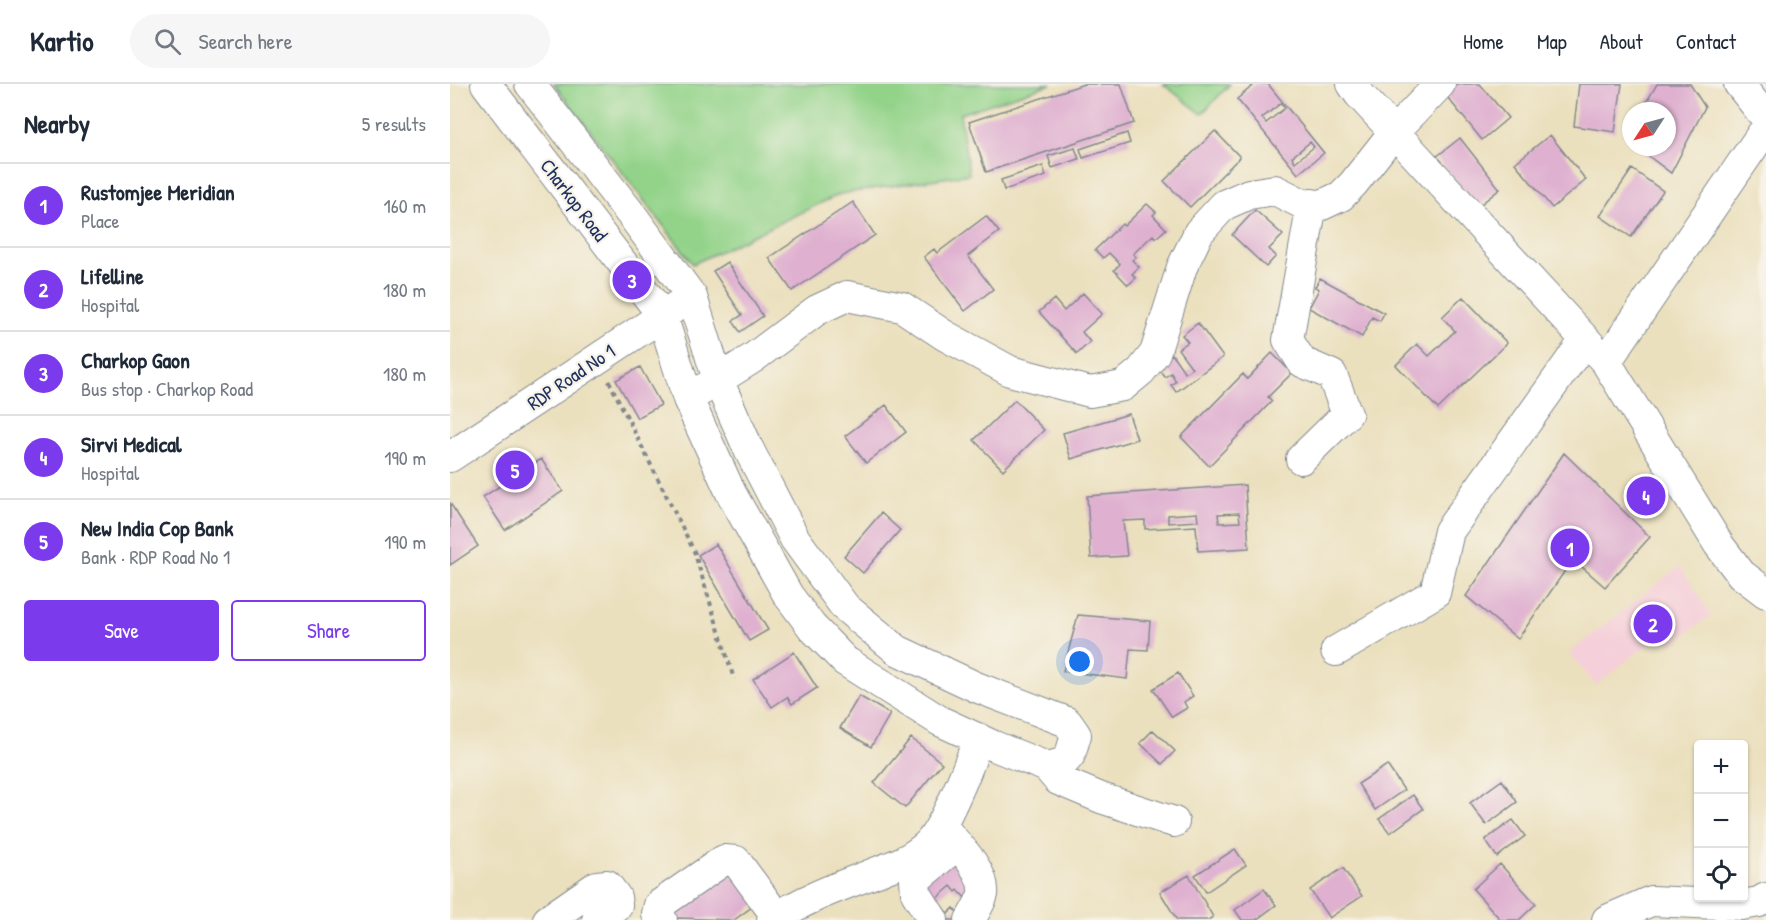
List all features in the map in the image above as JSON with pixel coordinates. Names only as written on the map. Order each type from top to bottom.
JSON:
[{"type":"street","name":"Charkop Road","points":[[486,84],[662,315]]},
{"type":"street","name":"Charkop Road","points":[[530,84],[692,297],[718,380],[749,450],[795,538],[845,607],[897,650],[976,687],[1067,722],[1076,735],[1070,755],[1063,763],[1047,767]]},
{"type":"street","points":[[1352,84],[1606,362],[1719,545],[1741,574],[1766,593]]},
{"type":"street","points":[[688,399],[753,358],[817,310],[847,296],[902,307],[944,335],[1010,371],[1090,392],[1124,386],[1141,371],[1155,353],[1182,267],[1199,232],[1224,205],[1249,194],[1275,190],[1303,204],[1322,205],[1341,196],[1394,132],[1440,84]]},
{"type":"street","points":[[1739,84],[1766,118]]},
{"type":"street","points":[[1606,362],[1753,171],[1766,128]]},
{"type":"street","points":[[1301,459],[1347,414],[1332,375],[1302,362],[1288,340],[1312,204]]},
{"type":"street","name":"RDP Road No 1","points":[[450,457],[692,297]]},
{"type":"street","points":[[662,315],[688,399],[731,493],[788,595],[812,627],[844,661],[940,721],[1047,767],[1058,780],[1101,798],[1174,822]]},
{"type":"street","points":[[1335,651],[1435,593],[1449,531],[1585,340]]},
{"type":"street","points":[[933,920],[916,892],[915,880],[949,835],[978,738]]},
{"type":"street","points":[[662,920],[657,914],[660,905],[724,860],[736,861],[774,918],[808,899],[909,859],[928,845],[949,835]]},
{"type":"street","points":[[949,835],[976,868],[982,882],[983,895],[970,920]]},
{"type":"street","points":[[548,920],[597,886],[608,885],[616,897],[617,905],[597,920]]},
{"type":"street","points":[[1607,920],[1651,901],[1742,905],[1759,902],[1766,898]]},
{"type":"path","points":[[598,359],[694,551],[734,680]]},
{"type":"shaded area","points":[[1680,566],[1711,615],[1672,644],[1662,633],[1596,685],[1569,653]]},
{"type":"green space","points":[[554,84],[1051,84],[960,114],[969,174],[840,194],[693,264]]},
{"type":"green space","points":[[1163,84],[1230,84],[1202,114]]},
{"type":"building","points":[[1084,84],[1121,84],[1134,123],[986,172],[969,122]]},
{"type":"building","points":[[1255,84],[1268,84],[1324,153],[1298,174],[1237,99]],"holes":[[[1281,103],[1285,108],[1266,123],[1262,118]],[[1310,142],[1314,147],[1295,162],[1292,157]]]},
{"type":"building","points":[[1453,84],[1480,84],[1508,118],[1482,140],[1443,92]]},
{"type":"building","points":[[1579,84],[1622,84],[1615,132],[1574,126]]},
{"type":"building","points":[[1657,84],[1690,84],[1705,107],[1671,173],[1648,156],[1676,156],[1676,102],[1647,101]]},
{"type":"building","points":[[1215,131],[1240,157],[1190,207],[1164,181]]},
{"type":"building","points":[[1127,133],[1130,143],[1083,158],[1080,149]]},
{"type":"building","points":[[1550,135],[1586,180],[1552,208],[1515,163]]},
{"type":"building","points":[[1460,138],[1500,189],[1477,207],[1436,157]]},
{"type":"building","points":[[1075,148],[1079,159],[1052,168],[1048,156]]},
{"type":"building","points":[[1043,166],[1046,176],[1004,190],[1001,180]]},
{"type":"building","points":[[1632,169],[1663,191],[1631,237],[1600,216]]},
{"type":"building","points":[[853,202],[875,235],[792,291],[769,258]]},
{"type":"building","points":[[1147,204],[1156,212],[1153,215],[1166,229],[1156,238],[1153,235],[1133,254],[1136,257],[1132,260],[1139,267],[1132,274],[1136,278],[1128,285],[1114,270],[1120,264],[1109,253],[1103,258],[1095,250]]},
{"type":"building","points":[[1255,210],[1283,235],[1269,249],[1276,256],[1266,267],[1232,235]]},
{"type":"building","points":[[986,216],[999,232],[968,256],[993,289],[965,311],[924,257],[934,249],[937,253]]},
{"type":"building","points":[[727,262],[763,316],[740,332],[733,321],[742,315],[713,271]]},
{"type":"building","points":[[1320,278],[1384,313],[1380,321],[1372,317],[1362,337],[1309,308],[1319,289],[1315,287]]},
{"type":"building","points":[[1083,293],[1102,314],[1082,332],[1090,342],[1077,354],[1039,312],[1054,299],[1064,311]]},
{"type":"building","points":[[1463,297],[1507,343],[1438,409],[1396,365],[1417,344],[1429,356],[1455,331],[1442,317]]},
{"type":"building","points":[[1198,323],[1223,357],[1176,392],[1171,385],[1176,381],[1171,373],[1165,377],[1156,366],[1172,354],[1185,373],[1192,368],[1178,349],[1188,342],[1182,335]]},
{"type":"building","points":[[1272,353],[1292,373],[1268,397],[1272,401],[1209,466],[1181,437],[1243,374],[1247,379]]},
{"type":"building","points":[[640,367],[661,405],[637,418],[616,380]]},
{"type":"building","points":[[1015,400],[1044,430],[1003,470],[974,440]]},
{"type":"building","points":[[886,405],[906,432],[866,463],[845,436]]},
{"type":"building","points":[[1129,414],[1137,439],[1071,459],[1063,433]]},
{"type":"building","points":[[1564,453],[1650,537],[1605,587],[1573,559],[1518,639],[1466,596]]},
{"type":"building","points":[[541,459],[563,491],[505,530],[483,497]]},
{"type":"building","points":[[1245,485],[1249,548],[1198,551],[1196,526],[1145,529],[1145,520],[1123,521],[1127,556],[1091,558],[1087,496]],"holes":[[[1197,513],[1198,521],[1168,523],[1168,515]],[[1239,513],[1240,522],[1219,523],[1218,514]]]},
{"type":"building","points":[[450,503],[478,546],[450,565]]},
{"type":"building","points":[[881,513],[900,530],[863,573],[844,556]]},
{"type":"building","points":[[716,544],[768,630],[749,641],[698,555]]},
{"type":"building","points":[[1078,615],[1150,621],[1148,650],[1130,649],[1127,679],[1063,671]]},
{"type":"building","points":[[794,652],[817,688],[792,704],[787,697],[772,707],[753,679]]},
{"type":"building","points":[[1178,673],[1193,696],[1184,702],[1187,708],[1172,717],[1153,689]]},
{"type":"building","points":[[859,696],[890,714],[871,747],[840,728]]},
{"type":"building","points":[[1153,730],[1175,751],[1162,764],[1140,743]]},
{"type":"building","points":[[911,738],[942,763],[905,808],[874,783]]},
{"type":"building","points":[[1387,765],[1404,790],[1375,810],[1358,784]]},
{"type":"building","points":[[1502,780],[1517,802],[1486,825],[1470,803]]},
{"type":"building","points":[[1413,795],[1423,809],[1390,833],[1379,819]]},
{"type":"building","points":[[1513,820],[1525,836],[1497,857],[1485,840]]},
{"type":"building","points":[[1235,849],[1246,865],[1206,892],[1195,875]]},
{"type":"building","points":[[960,857],[978,888],[966,899],[951,886],[936,899],[948,914],[954,908],[963,920],[946,920],[920,881]]},
{"type":"building","points":[[1500,864],[1536,904],[1519,920],[1501,920],[1473,889]]},
{"type":"building","points":[[725,867],[756,904],[734,920],[679,918],[668,920],[663,913]]},
{"type":"building","points":[[1343,868],[1362,896],[1329,918],[1310,890]]},
{"type":"building","points":[[1189,875],[1213,917],[1208,920],[1177,920],[1160,892]]},
{"type":"building","points":[[1264,889],[1276,905],[1256,920],[1242,920],[1235,910]]},
{"type":"place","name":"Charkop Gaon","points":[[632,280]]},
{"type":"place","name":"New India Cop Bank","points":[[515,470]]},
{"type":"place","name":"Sirvi Medical","points":[[1646,496]]},
{"type":"place","name":"Rustomjee Meridian","points":[[1570,548]]},
{"type":"place","name":"Lifelline","points":[[1653,624]]}]
